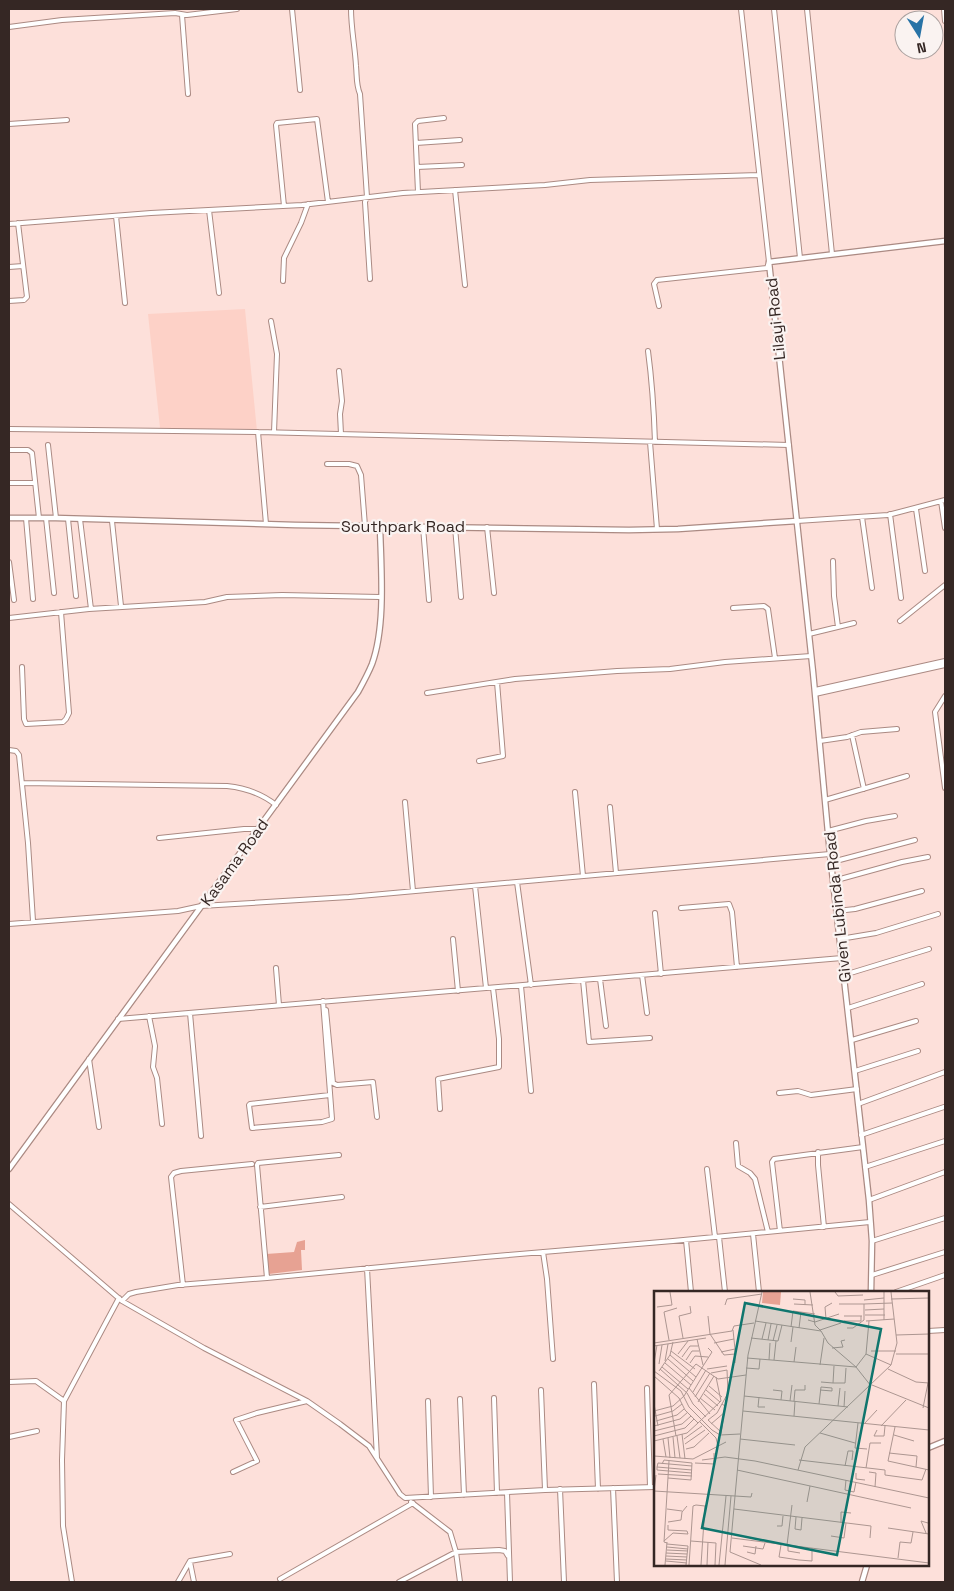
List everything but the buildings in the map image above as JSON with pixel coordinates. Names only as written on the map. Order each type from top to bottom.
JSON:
[{"type":"street","points":[[9,27],[62,20],[175,11],[182,15],[208,10],[237,9]]},
{"type":"street","points":[[292,9],[300,90]]},
{"type":"street","points":[[351,9],[368,197],[365,202],[370,279]]},
{"type":"street","points":[[659,306],[654,284],[657,280],[767,268],[769,262],[741,9]]},
{"type":"street","points":[[774,9],[800,258]]},
{"type":"street","points":[[807,9],[832,254]]},
{"type":"street","points":[[944,9],[945,21]]},
{"type":"street","points":[[182,15],[188,94]]},
{"type":"street","points":[[418,192],[416,122],[444,118]]},
{"type":"street","points":[[284,206],[276,124],[318,119],[328,202]]},
{"type":"street","points":[[9,124],[67,120]]},
{"type":"street","points":[[416,143],[460,140]]},
{"type":"street","points":[[417,167],[462,165]]},
{"type":"street","points":[[9,224],[284,206],[418,192],[545,185],[590,180],[759,175]]},
{"type":"street","points":[[455,190],[465,285]]},
{"type":"street","points":[[283,280],[284,258],[301,224],[308,204]]},
{"type":"street","points":[[210,210],[219,293]]},
{"type":"street","points":[[116,216],[125,303]]},
{"type":"street","points":[[9,301],[24,300],[27,297],[18,223]]},
{"type":"street","name":"Lilayi Road","points":[[797,521],[769,262],[945,241]]},
{"type":"street","points":[[9,267],[23,266]]},
{"type":"street","points":[[270,321],[277,354],[274,432]]},
{"type":"street","points":[[648,351],[650,386],[653,394],[655,442]]},
{"type":"street","points":[[339,371],[342,401],[340,414],[341,434]]},
{"type":"street","points":[[9,428],[789,444]]},
{"type":"street","points":[[258,432],[266,524]]},
{"type":"street","points":[[650,442],[658,529]]},
{"type":"street","points":[[48,445],[56,518]]},
{"type":"street","points":[[9,450],[30,451],[38,518]]},
{"type":"street","points":[[326,464],[357,466],[361,475],[365,526]]},
{"type":"street","points":[[9,483],[35,483]]},
{"type":"street","points":[[797,521],[890,514],[943,501],[945,528]]},
{"type":"street","points":[[916,508],[925,571]]},
{"type":"street","points":[[890,514],[901,598]]},
{"type":"street","points":[[862,517],[872,588]]},
{"type":"street","name":"Southpark Road","points":[[9,518],[423,527],[658,529],[797,521]]},
{"type":"street","points":[[26,518],[33,600]]},
{"type":"street","points":[[46,518],[54,593]]},
{"type":"street","points":[[68,519],[76,596]]},
{"type":"street","points":[[80,519],[91,609]]},
{"type":"street","points":[[112,521],[121,606]]},
{"type":"street","name":"Given Lubinda Road","points":[[797,521],[830,854],[869,1200],[872,1241],[871,1291]]},
{"type":"street","name":"Kasama Road","points":[[9,1169],[358,692],[369,671],[379,632],[380,526]]},
{"type":"street","points":[[423,527],[430,600]]},
{"type":"street","points":[[455,527],[461,597]]},
{"type":"street","points":[[487,527],[494,592]]},
{"type":"street","points":[[833,561],[834,596],[838,627]]},
{"type":"street","points":[[9,562],[14,600]]},
{"type":"street","points":[[900,621],[945,585]]},
{"type":"street","points":[[9,618],[121,606],[205,602],[227,597],[282,595],[380,597]]},
{"type":"street","points":[[733,608],[764,606],[768,609],[774,658]]},
{"type":"street","points":[[22,667],[24,718],[26,724],[63,722],[69,713],[61,612]]},
{"type":"street","points":[[809,634],[854,623]]},
{"type":"street","points":[[427,692],[515,679],[811,656]]},
{"type":"street","points":[[815,692],[945,662]]},
{"type":"street","points":[[479,761],[503,756],[497,682]]},
{"type":"street","points":[[945,696],[935,712],[945,788]]},
{"type":"street","points":[[820,741],[861,732],[897,729]]},
{"type":"street","points":[[852,735],[864,789]]},
{"type":"street","points":[[9,750],[16,751],[19,756],[33,921]]},
{"type":"street","points":[[825,800],[907,776]]},
{"type":"street","points":[[22,783],[242,787],[256,792],[276,804]]},
{"type":"street","points":[[575,792],[583,876]]},
{"type":"street","points":[[405,802],[413,891]]},
{"type":"street","points":[[610,807],[616,873]]},
{"type":"street","points":[[828,831],[895,816]]},
{"type":"street","points":[[159,838],[257,829]]},
{"type":"street","points":[[832,862],[915,840]]},
{"type":"street","points":[[9,924],[178,910],[202,906],[475,886],[830,854]]},
{"type":"street","points":[[834,881],[902,862],[928,857]]},
{"type":"street","points":[[518,882],[531,985]]},
{"type":"street","points":[[475,886],[486,988]]},
{"type":"street","points":[[837,912],[922,891]]},
{"type":"street","points":[[681,908],[729,904],[732,912],[737,967]]},
{"type":"street","points":[[655,913],[661,974]]},
{"type":"street","points":[[840,939],[870,934],[938,914]]},
{"type":"street","points":[[453,939],[458,991]]},
{"type":"street","points":[[844,975],[929,949]]},
{"type":"street","points":[[118,1020],[842,958]]},
{"type":"street","points":[[276,968],[279,1005]]},
{"type":"street","points":[[642,975],[647,1013]]},
{"type":"street","points":[[600,979],[606,1026]]},
{"type":"street","points":[[583,980],[589,1042],[650,1038]]},
{"type":"street","points":[[848,1008],[922,984]]},
{"type":"street","points":[[521,986],[530,1091]]},
{"type":"street","points":[[440,1108],[438,1079],[500,1067],[493,988]]},
{"type":"street","points":[[324,1001],[333,1117],[328,1121],[252,1128],[250,1104],[330,1095]]},
{"type":"street","points":[[324,1001],[333,1083],[336,1085],[374,1082],[377,1117]]},
{"type":"street","points":[[190,1013],[201,1136]]},
{"type":"street","points":[[149,1016],[154,1046],[153,1067],[157,1078],[162,1124]]},
{"type":"street","points":[[852,1040],[916,1021]]},
{"type":"street","points":[[855,1071],[918,1051]]},
{"type":"street","points":[[89,1059],[98,1127]]},
{"type":"street","points":[[858,1104],[945,1072]]},
{"type":"street","points":[[779,1093],[798,1091],[811,1095],[856,1089]]},
{"type":"street","points":[[861,1135],[944,1107]]},
{"type":"street","points":[[865,1167],[945,1141]]},
{"type":"street","points":[[736,1143],[738,1166],[750,1173],[755,1179],[768,1232]]},
{"type":"street","points":[[780,1231],[773,1160],[776,1158],[805,1156],[818,1152],[863,1147]]},
{"type":"street","points":[[818,1152],[824,1227]]},
{"type":"street","points":[[267,1278],[258,1164],[339,1155]]},
{"type":"street","points":[[183,1285],[171,1177],[174,1173],[181,1171],[252,1164]]},
{"type":"street","points":[[707,1169],[725,1291]]},
{"type":"street","points":[[869,1200],[944,1172],[945,1178]]},
{"type":"street","points":[[260,1207],[342,1198]]},
{"type":"street","points":[[9,1204],[120,1300],[204,1348],[307,1401],[369,1446],[400,1494],[450,1532],[456,1552],[460,1582]]},
{"type":"street","points":[[872,1241],[945,1218]]},
{"type":"street","points":[[72,1582],[63,1526],[62,1460],[64,1401],[120,1300],[129,1294],[183,1285],[870,1222]]},
{"type":"street","points":[[753,1234],[759,1291]]},
{"type":"street","points":[[686,1240],[691,1291]]},
{"type":"street","points":[[543,1252],[553,1359]]},
{"type":"street","points":[[872,1275],[945,1252]]},
{"type":"street","points":[[367,1268],[377,1458]]},
{"type":"street","points":[[899,1291],[945,1275]]},
{"type":"street","points":[[929,1331],[945,1330]]},
{"type":"street","points":[[9,1382],[36,1380],[64,1401]]},
{"type":"street","points":[[594,1384],[598,1488]]},
{"type":"street","points":[[405,1498],[560,1489],[653,1487],[648,1388]]},
{"type":"street","points":[[541,1390],[545,1490]]},
{"type":"street","points":[[494,1398],[497,1493]]},
{"type":"street","points":[[460,1399],[464,1495]]},
{"type":"street","points":[[233,1472],[258,1461],[236,1420],[257,1412],[307,1401]]},
{"type":"street","points":[[428,1401],[431,1497]]},
{"type":"street","points":[[9,1437],[37,1431]]},
{"type":"street","points":[[929,1448],[945,1441]]},
{"type":"street","points":[[369,1446],[376,1442]]},
{"type":"street","points":[[613,1488],[617,1582]]},
{"type":"street","points":[[560,1489],[564,1582]]},
{"type":"street","points":[[508,1493],[510,1582]]},
{"type":"street","points":[[280,1579],[413,1503]]},
{"type":"street","points":[[503,1551],[510,1544]]},
{"type":"street","points":[[399,1582],[456,1552],[503,1551],[508,1556]]},
{"type":"street","points":[[178,1582],[190,1562],[230,1554]]},
{"type":"street","points":[[190,1562],[194,1582]]},
{"type":"street","points":[[862,1582],[867,1566]]},
{"type":"shaded area","points":[[245,309],[257,431],[160,428],[148,314]]},
{"type":"shaded area","points":[[305,1240],[305,1250],[301,1250],[302,1270],[269,1274],[266,1254],[294,1252],[297,1242]]}]
